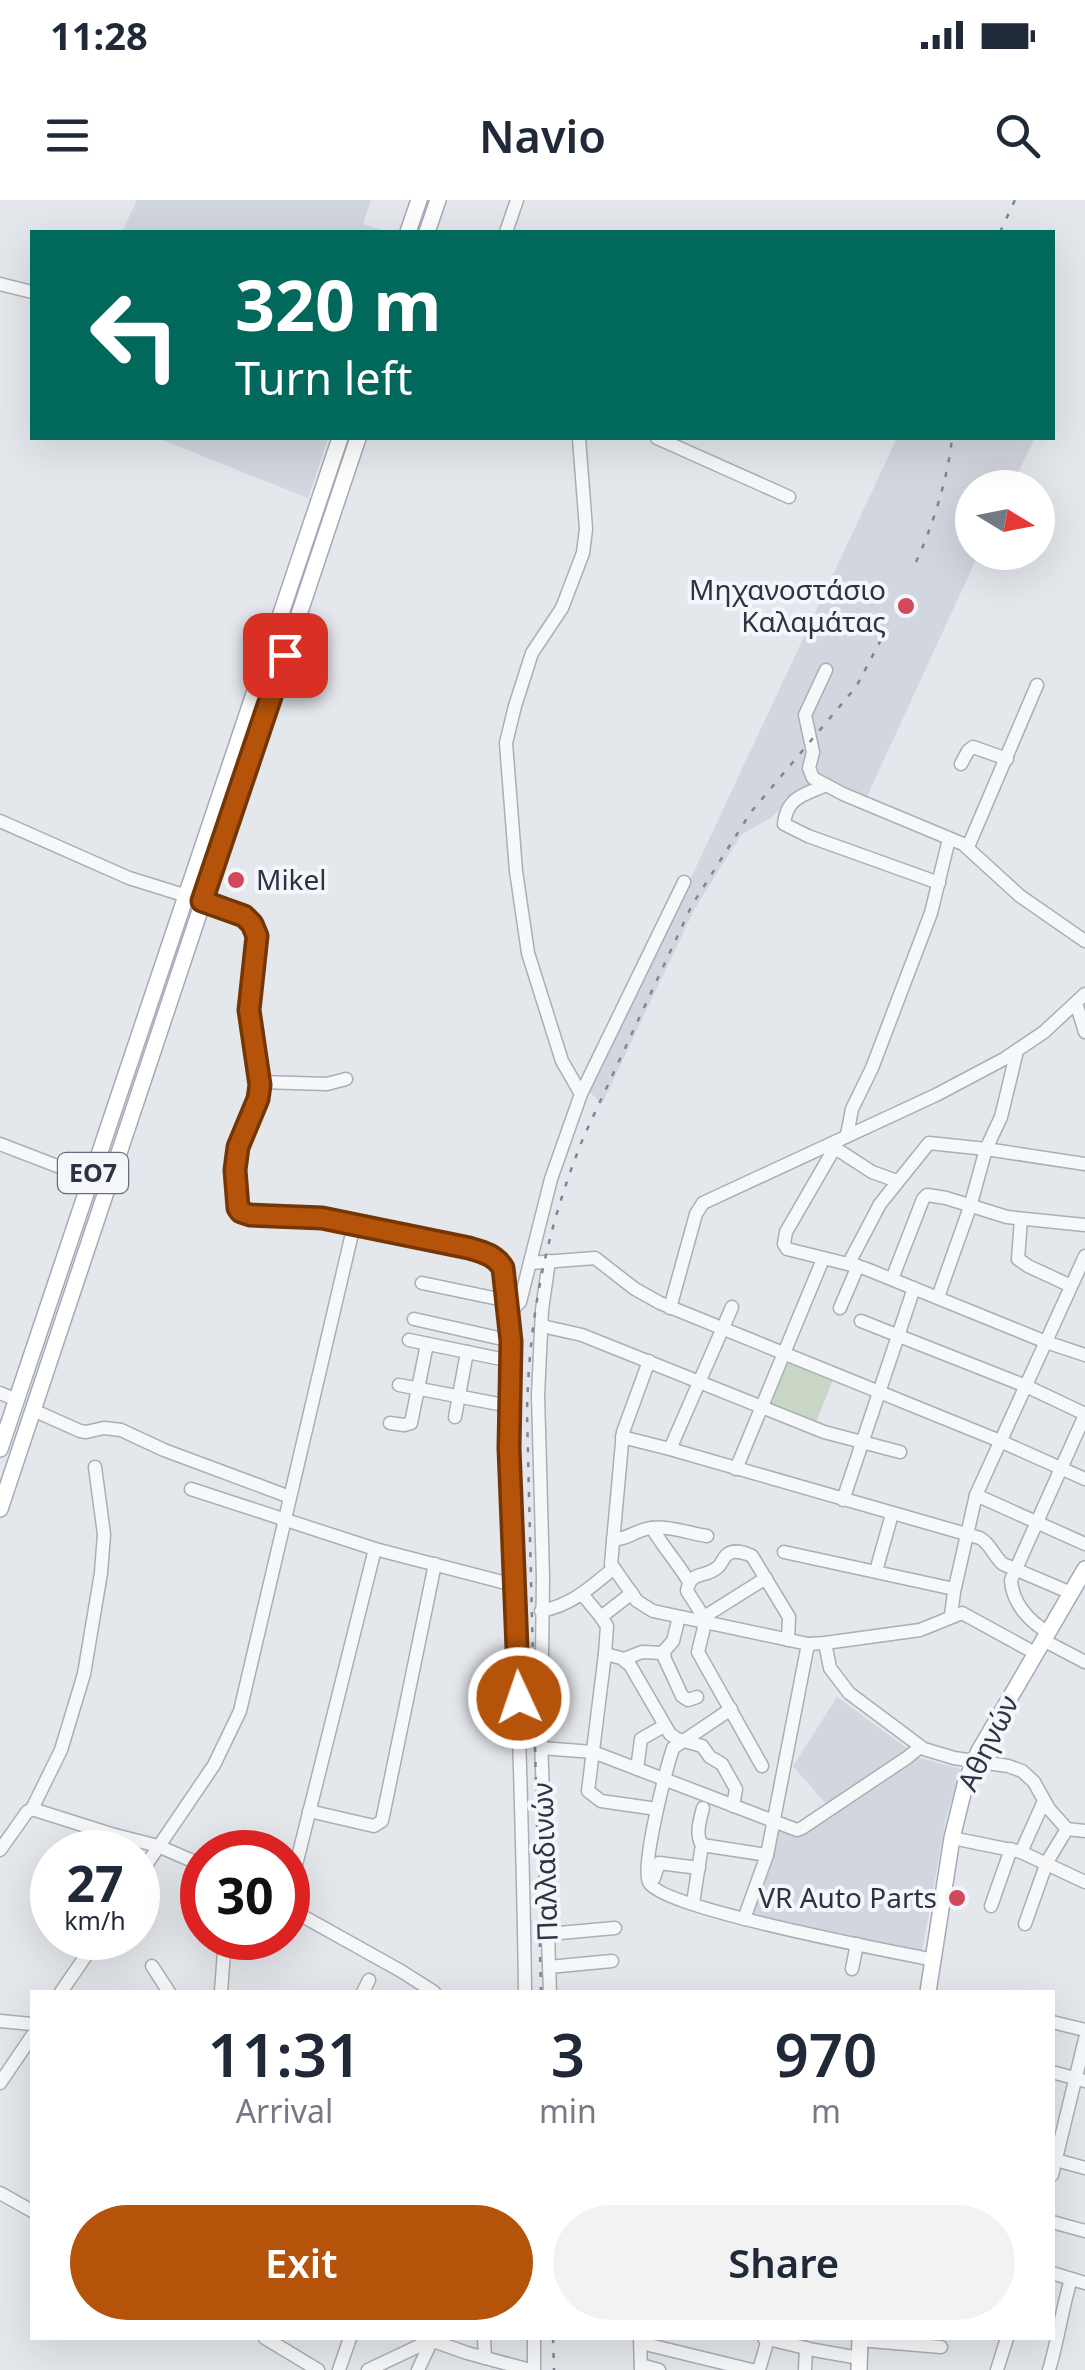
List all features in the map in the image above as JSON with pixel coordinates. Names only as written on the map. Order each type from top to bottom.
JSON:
[{"type":"main road","points":[[409,230],[419,200]]},
{"type":"main road","points":[[428,230],[438,200]]},
{"type":"main road","name":"ΕΟ7","points":[[0,1509],[339,440]]},
{"type":"main road","name":"ΕΟ7","points":[[0,1449],[91,1179],[357,440]]},
{"type":"main road","name":"Αθηνών","points":[[931,1990],[952,1838],[966,1781],[978,1750],[1085,1570]]},
{"type":"street","points":[[507,230],[517,200]]},
{"type":"street","points":[[0,284],[30,292]]},
{"type":"street","points":[[579,440],[586,529],[583,554],[562,608],[532,653],[506,743],[516,872],[528,953],[562,1061],[580,1094]]},
{"type":"street","points":[[661,440],[789,497]]},
{"type":"street","points":[[826,670],[805,715],[814,752],[810,764],[814,780],[968,848],[1028,902],[1085,941]]},
{"type":"street","points":[[968,848],[1038,685]]},
{"type":"street","points":[[962,764],[974,748],[1007,759]]},
{"type":"street","points":[[826,786],[798,797],[784,824],[940,882]]},
{"type":"street","points":[[0,821],[104,868],[244,916],[252,924],[257,950],[249,1010],[260,1082],[258,1099],[238,1147],[235,1170],[241,1212],[322,1218],[486,1253],[503,1268],[511,1341],[524,1990]]},
{"type":"street","points":[[847,1135],[852,1109],[872,1068],[931,914],[949,839]]},
{"type":"street","points":[[422,1283],[509,1307],[520,1302],[551,1179],[580,1094],[684,882]]},
{"type":"street","points":[[1081,998],[1085,1032]]},
{"type":"street","points":[[670,1308],[700,1205],[951,1088],[1017,1051],[1081,998]]},
{"type":"street","points":[[938,1298],[986,1149],[1001,1117],[1017,1051]]},
{"type":"street","points":[[260,1082],[326,1084],[346,1079]]},
{"type":"street","points":[[840,1308],[880,1204],[929,1143],[1085,1164]]},
{"type":"street","points":[[0,1144],[91,1179]]},
{"type":"street","points":[[832,1146],[876,1174],[897,1181]]},
{"type":"street","points":[[832,1146],[784,1238],[789,1251],[854,1265],[1085,1355]]},
{"type":"street","points":[[892,1279],[924,1196],[946,1198],[1021,1219],[1085,1225]]},
{"type":"street","points":[[1021,1219],[1018,1258],[1071,1286]]},
{"type":"street","points":[[160,1843],[214,1765],[236,1722],[354,1225]]},
{"type":"street","points":[[530,1263],[595,1258],[636,1290],[670,1308],[1085,1479]]},
{"type":"street","points":[[736,1468],[823,1259]]},
{"type":"street","points":[[951,1616],[976,1495],[1084,1260]]},
{"type":"street","name":"Παλλαδινών","points":[[550,1261],[538,1396],[541,1748],[550,1990]]},
{"type":"street","points":[[844,1500],[914,1288]]},
{"type":"street","points":[[670,1449],[732,1307]]},
{"type":"street","points":[[414,1319],[511,1341]]},
{"type":"street","points":[[862,1321],[1026,1386],[1085,1415],[1011,1584],[1015,1599],[1036,1624],[1042,1642]]},
{"type":"street","points":[[542,1326],[582,1335],[824,1432],[900,1452]]},
{"type":"street","points":[[409,1340],[511,1361]]},
{"type":"street","points":[[390,1422],[411,1423],[427,1344]]},
{"type":"street","points":[[455,1418],[466,1352]]},
{"type":"street","points":[[649,1361],[622,1437],[610,1561],[638,1601],[653,1611],[808,1644],[920,1630],[960,1613],[1085,1662]]},
{"type":"street","points":[[399,1385],[510,1406]]},
{"type":"street","points":[[0,1393],[16,1400]]},
{"type":"street","points":[[33,1410],[80,1431],[121,1430],[290,1497]]},
{"type":"street","points":[[622,1437],[967,1534],[984,1540],[998,1560],[1071,1594]]},
{"type":"street","points":[[2,1842],[32,1809],[61,1750],[84,1674],[104,1534],[95,1467]]},
{"type":"street","points":[[191,1489],[375,1549],[514,1585]]},
{"type":"street","points":[[976,1495],[1085,1544]]},
{"type":"street","points":[[876,1571],[892,1514]]},
{"type":"street","points":[[613,1540],[652,1528],[707,1536]]},
{"type":"street","points":[[652,1528],[689,1582]]},
{"type":"street","points":[[305,1830],[375,1549]]},
{"type":"street","points":[[784,1552],[954,1588]]},
{"type":"street","points":[[704,1621],[687,1591],[689,1582],[720,1566],[726,1554],[752,1556],[788,1617],[788,1640]]},
{"type":"street","points":[[310,1810],[374,1826],[380,1824],[435,1564]]},
{"type":"street","points":[[541,1611],[564,1605],[614,1568]]},
{"type":"street","points":[[762,1766],[698,1654],[704,1621],[766,1578]]},
{"type":"street","points":[[601,1617],[632,1593]]},
{"type":"street","points":[[582,1594],[607,1626],[588,1785],[592,1796],[604,1802],[656,1809]]},
{"type":"street","points":[[664,1653],[673,1642],[679,1617]]},
{"type":"street","points":[[744,1919],[767,1855],[808,1644]]},
{"type":"street","points":[[825,1644],[830,1668],[841,1685],[920,1747],[954,1758],[1019,1770],[1034,1782],[1067,1829],[1085,1831]]},
{"type":"street","points":[[624,1660],[642,1652],[664,1653]]},
{"type":"street","points":[[664,1653],[682,1696],[688,1700],[698,1696]]},
{"type":"street","points":[[605,1654],[630,1665],[673,1736],[702,1746],[722,1764],[736,1789],[733,1806]]},
{"type":"street","points":[[599,1708],[614,1722]]},
{"type":"street","points":[[731,1709],[673,1748],[656,1809],[648,1881],[652,1888],[744,1919],[934,1960]]},
{"type":"street","points":[[637,1769],[640,1739],[664,1726]]},
{"type":"street","points":[[541,1748],[593,1752],[794,1829],[802,1828],[920,1747]]},
{"type":"street","points":[[991,1906],[1044,1801]]},
{"type":"street","points":[[693,1903],[702,1846],[698,1826],[703,1808]]},
{"type":"street","points":[[32,1809],[98,1830]]},
{"type":"street","points":[[1024,1924],[1047,1862],[1067,1829]]},
{"type":"street","points":[[952,1838],[1016,1851],[1085,1882]]},
{"type":"street","points":[[702,1846],[767,1855]]},
{"type":"street","points":[[654,1878],[659,1863],[698,1868]]},
{"type":"street","points":[[310,1922],[431,1990]]},
{"type":"street","points":[[548,1934],[615,1928]]},
{"type":"street","points":[[852,1969],[857,1944]]},
{"type":"street","points":[[62,1990],[83,1960]]},
{"type":"street","points":[[221,1990],[223,1960]]},
{"type":"street","points":[[549,1967],[612,1961]]},
{"type":"street","points":[[152,1966],[168,1990]]},
{"type":"street","points":[[0,2022],[30,2024]]},
{"type":"street","points":[[1055,2023],[1085,2030]]},
{"type":"street","points":[[1085,2038],[1080,2079],[1055,2160],[1085,2168]]},
{"type":"street","points":[[0,2083],[30,2039]]},
{"type":"street","points":[[1055,2073],[1080,2079]]},
{"type":"street","points":[[0,2193],[30,2209]]},
{"type":"street","points":[[1055,2223],[1085,2231]]},
{"type":"street","points":[[1049,2370],[1063,2306],[1078,2281]]},
{"type":"street","points":[[268,2340],[318,2370]]},
{"type":"street","points":[[339,2370],[349,2340]]},
{"type":"street","points":[[418,2370],[432,2340]]},
{"type":"street","points":[[368,2370],[432,2340],[532,2370],[534,2340]]},
{"type":"street","points":[[484,2340],[485,2358]]},
{"type":"street","points":[[659,2370],[641,2368],[640,2340],[755,2370],[765,2340]]},
{"type":"street","points":[[774,2340],[859,2364]]},
{"type":"street","points":[[870,2340],[940,2347]]},
{"type":"street","points":[[996,2370],[1006,2340]]},
{"type":"street","points":[[805,2370],[806,2348]]},
{"type":"shaded area","points":[[137,200],[371,200],[363,224],[382,230],[123,230]]},
{"type":"shaded area","points":[[163,440],[327,440],[308,498]]},
{"type":"shaded area","name":"Μηχανοστάσιο Καλαμάτας","points":[[896,440],[1034,440],[1019,470],[955,470],[955,570],[971,570],[864,803],[821,784],[785,798],[779,811],[741,835],[694,910],[602,1104],[588,1090]]},
{"type":"shaded area","points":[[837,1697],[920,1758],[961,1769],[946,1818],[922,1952],[749,1915],[776,1830],[795,1837],[832,1811],[793,1766]]},
{"type":"green space","points":[[786,1360],[833,1380],[816,1422],[769,1402]]},
{"type":"railway","points":[[1001,230],[1015,200]]},
{"type":"railway","points":[[916,562],[939,501],[952,440]]},
{"type":"railway","points":[[541,1990],[527,1412],[536,1306],[550,1237],[584,1136],[692,905],[751,812],[856,687],[882,638]]},
{"type":"railway","points":[[553,2340],[554,2370]]},
{"type":"place","name":"Μηχανοστάσιο Καλαμάτας","points":[[906,606]]},
{"type":"place","name":"Mikel","points":[[236,880]]},
{"type":"place","name":"VR Auto Parts","points":[[957,1898]]},
{"type":"route","points":[[285,655],[202,901],[244,916],[257,936],[249,1010],[260,1085],[238,1147],[238,1208],[250,1215],[322,1218],[469,1248],[499,1261],[510,1312],[509,1448],[519,1698]]}]
